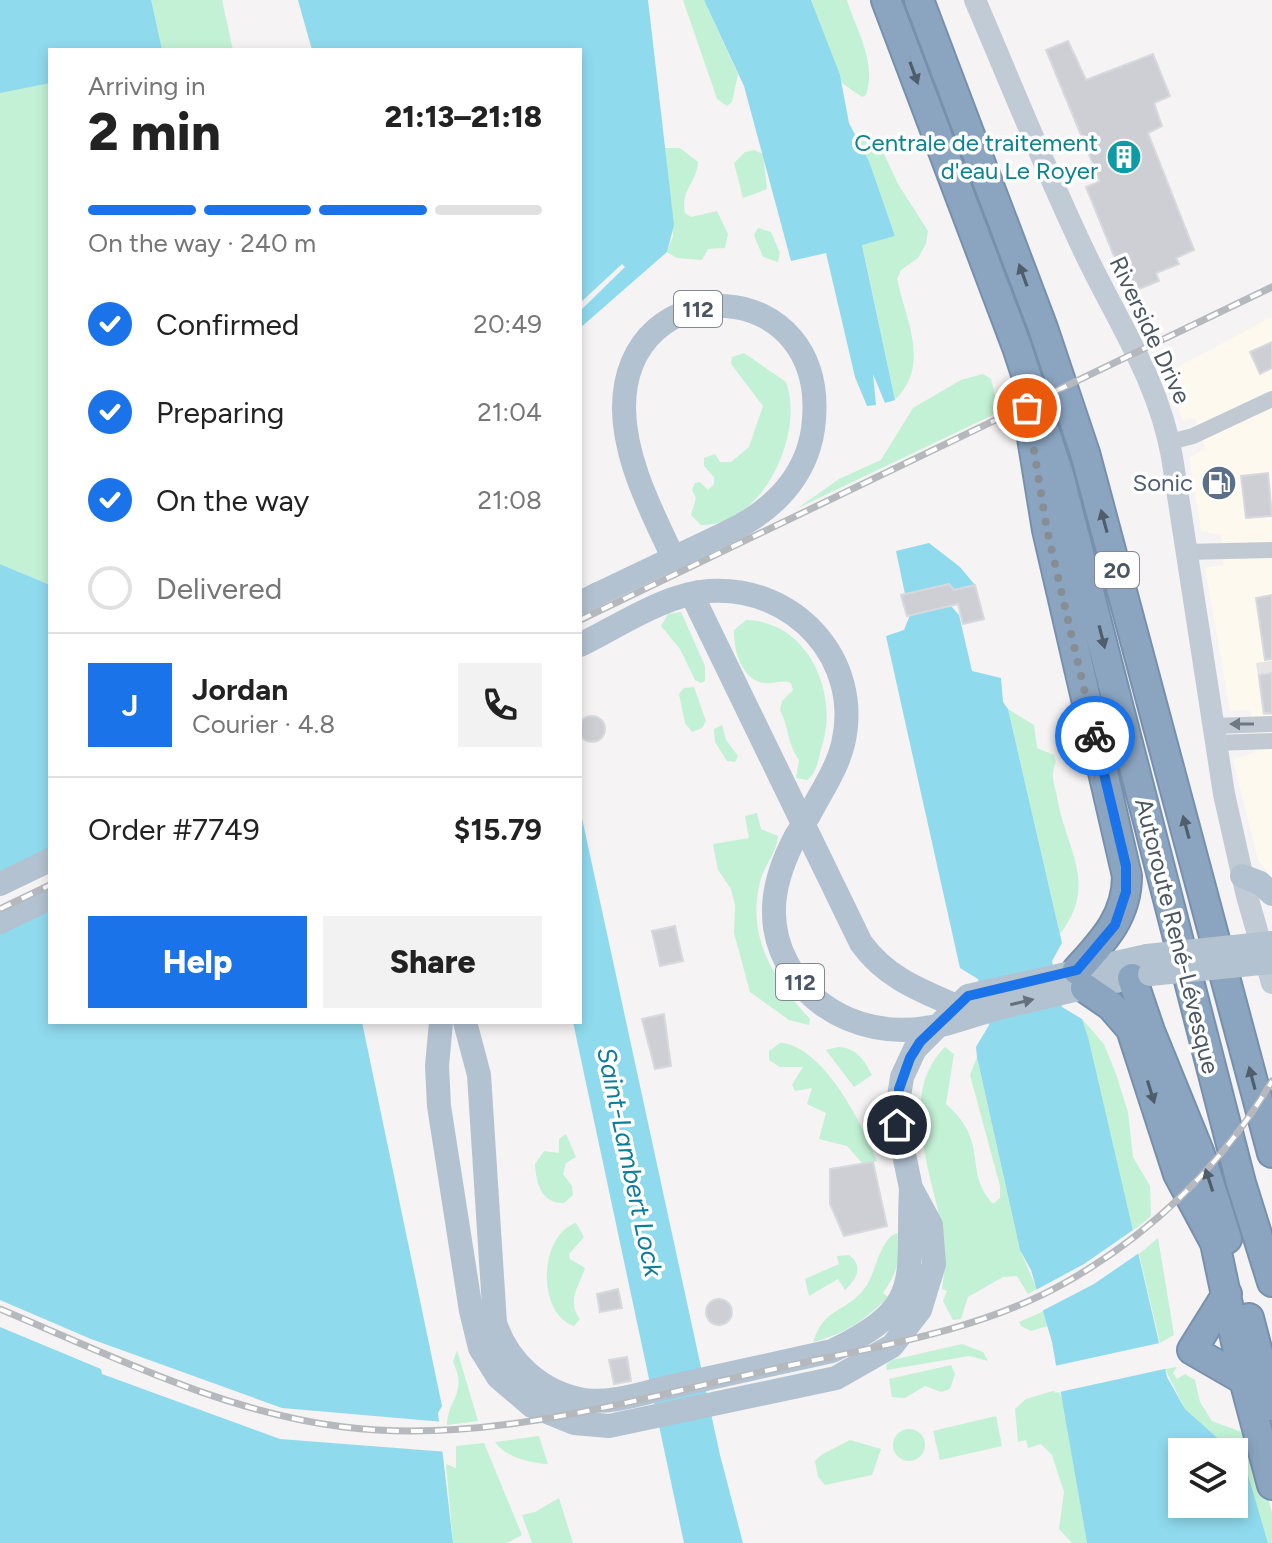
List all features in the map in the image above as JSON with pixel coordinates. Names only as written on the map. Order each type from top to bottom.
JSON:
[{"type":"highway","name":"Autoroute René-Lévesque","points":[[886,0],[1017,347],[1081,554],[1234,1156],[1272,1282]]},
{"type":"highway","name":"Autoroute René-Lévesque","points":[[919,0],[1043,328],[1085,453],[1272,1153]]},
{"type":"highway","points":[[1017,347],[1047,530],[1127,876],[1124,901],[1115,925],[1070,981],[1117,1011],[1131,1029],[1178,1174],[1211,1234],[1244,1380],[1272,1485]]},
{"type":"highway","points":[[1143,969],[1150,1031],[1208,1175],[1272,1406]]},
{"type":"highway","points":[[1227,1294],[1192,1350],[1244,1380]]},
{"type":"main road","name":"112","points":[[582,602],[728,532],[770,507],[794,479],[809,447],[815,402],[808,365],[788,334],[756,313],[716,305],[686,312],[653,333],[636,355],[627,384],[624,410],[630,448],[671,553]]},
{"type":"main road","name":"112","points":[[582,644],[682,597],[710,591],[760,597],[806,622],[837,663],[847,709],[840,754],[781,868],[773,904],[781,949],[799,981],[826,1007],[861,1024],[894,1030],[935,1027],[972,1004],[1070,981],[1272,943]]},
{"type":"main road","points":[[696,603],[861,943],[886,971],[932,995],[972,1004]]},
{"type":"main road","points":[[0,884],[48,861]]},
{"type":"main road","points":[[1242,876],[1260,883],[1272,894]]},
{"type":"main road","points":[[0,922],[48,899]]},
{"type":"main road","name":"112","points":[[1143,969],[1272,962]]},
{"type":"main road","points":[[441,1024],[438,1093],[467,1289],[480,1348],[498,1377],[522,1399],[549,1415],[599,1410],[885,1352],[901,1338],[929,1289],[934,1264],[933,1232],[911,1188]]},
{"type":"main road","points":[[466,1024],[479,1075],[495,1323],[513,1358],[536,1380],[599,1410],[838,1362],[856,1340],[882,1323],[899,1303],[912,1264],[911,1188],[897,1125],[897,1099],[910,1058],[935,1027]]},
{"type":"street","name":"Riverside Drive","points":[[975,0],[1083,251],[1151,383],[1170,442],[1214,734],[1242,876],[1272,983]]},
{"type":"street","points":[[1170,442],[1193,436],[1272,399]]},
{"type":"street","points":[[1185,552],[1272,550]]},
{"type":"street","points":[[1214,734],[1272,724]]},
{"type":"street","points":[[1214,734],[1272,741]]},
{"type":"shaded area","points":[[1272,317],[1272,879],[1258,860],[1233,760],[1255,752],[1251,710],[1230,711],[1205,568],[1223,565],[1221,535],[1201,531],[1189,458],[1205,448],[1195,418],[1183,421],[1164,374]]},
{"type":"shaded area","points":[[1272,661],[1272,715],[1263,715],[1256,663]]},
{"type":"green space","points":[[0,0],[222,0],[233,48],[48,48],[48,584],[0,564]]},
{"type":"green space","points":[[683,0],[704,0],[738,74],[732,102],[727,106],[717,99]]},
{"type":"green space","points":[[811,0],[847,0],[867,58],[869,82],[866,95],[862,97],[842,83]]},
{"type":"green space","points":[[870,137],[877,139],[898,184],[928,231],[926,244],[918,258],[901,270],[897,279],[910,327],[914,357],[906,386],[895,400],[862,244],[895,236],[869,161],[859,142]]},
{"type":"green space","points":[[665,148],[680,148],[698,162],[685,199],[685,213],[691,217],[717,211],[728,234],[725,248],[708,249],[702,260],[677,258],[667,252],[673,236]]},
{"type":"green space","points":[[754,150],[763,154],[767,189],[743,198],[734,163],[745,152]]},
{"type":"green space","points":[[758,228],[771,232],[780,253],[778,262],[763,257],[754,235]]},
{"type":"green space","points":[[744,353],[786,382],[790,403],[784,450],[760,494],[743,511],[723,522],[701,525],[691,515],[696,498],[692,490],[695,483],[700,482],[708,490],[714,484],[714,477],[704,466],[704,458],[715,454],[720,462],[731,462],[749,447],[763,406],[731,364],[732,357]]},
{"type":"green space","points":[[983,374],[991,379],[999,412],[798,508],[839,479],[881,460],[913,408],[961,380]]},
{"type":"green space","points":[[681,612],[705,666],[705,681],[701,683],[695,680],[680,649],[661,626],[668,614]]},
{"type":"green space","points":[[746,620],[768,624],[802,646],[822,683],[826,725],[817,764],[807,780],[796,778],[799,760],[780,710],[782,701],[793,690],[791,683],[757,681],[740,663],[734,630]]},
{"type":"green space","points":[[694,687],[706,721],[702,728],[692,732],[685,723],[679,694],[684,688]]},
{"type":"green space","points":[[1008,709],[1034,725],[1037,748],[1054,755],[1056,762],[1054,783],[1079,882],[1071,915],[1060,934]]},
{"type":"green space","points":[[722,725],[726,740],[738,756],[735,762],[727,761],[715,742],[714,729]]},
{"type":"green space","points":[[757,813],[761,829],[778,836],[760,882],[757,921],[760,939],[785,989],[810,1019],[809,1025],[789,1020],[750,992],[734,933],[735,905],[731,889],[718,870],[713,844],[749,838],[745,816]]},
{"type":"green space","points":[[1082,1019],[1104,1044],[1128,1112],[1133,1157],[1150,1186],[1151,1216],[1133,1231]]},
{"type":"green space","points":[[780,1043],[796,1047],[826,1072],[852,1109],[877,1161],[863,1164],[847,1146],[819,1139],[826,1113],[807,1104],[812,1088],[795,1091],[792,1085],[803,1067],[780,1067],[769,1060],[769,1051]]},
{"type":"green space","points":[[838,1047],[855,1052],[872,1075],[854,1087],[826,1050]]},
{"type":"green space","points":[[945,1047],[954,1054],[946,1104],[968,1132],[979,1179],[993,1204],[1000,1198],[1000,1186],[970,1075],[977,1057],[1020,1250],[1037,1289],[1028,1294],[1017,1276],[1003,1277],[968,1297],[961,1319],[953,1320],[943,1301],[947,1291],[942,1289],[944,1239],[922,1140],[920,1114],[922,1090],[930,1067]]},
{"type":"green space","points":[[566,1134],[576,1157],[566,1163],[563,1174],[572,1186],[573,1195],[564,1203],[545,1196],[537,1179],[535,1164],[544,1151],[559,1153],[559,1139]]},
{"type":"green space","points":[[576,1223],[584,1237],[569,1254],[570,1259],[585,1268],[574,1300],[580,1319],[574,1326],[562,1318],[553,1306],[547,1274],[555,1242],[564,1230]]},
{"type":"green space","points":[[898,1233],[897,1264],[883,1293],[888,1297],[854,1325],[813,1342],[824,1321],[852,1301],[867,1285],[887,1240]]},
{"type":"green space","points":[[1158,1238],[1174,1335],[1160,1343],[1139,1254]]},
{"type":"green space","points":[[849,1255],[854,1259],[857,1272],[849,1286],[845,1290],[838,1279],[809,1296],[805,1279],[839,1264],[837,1256]]},
{"type":"green space","points":[[1044,1311],[1048,1326],[1031,1331],[1021,1326],[1019,1322]]},
{"type":"green space","points":[[962,1344],[983,1352],[988,1361],[969,1356],[887,1370],[886,1365],[892,1360]]},
{"type":"green space","points":[[457,1350],[478,1421],[447,1425],[459,1382],[453,1362]]},
{"type":"green space","points":[[951,1365],[955,1374],[950,1389],[941,1392],[925,1386],[905,1398],[892,1397],[889,1379]]},
{"type":"green space","points":[[1177,1367],[1173,1373],[1177,1379],[1185,1374],[1195,1380],[1200,1402],[1212,1421],[1247,1434],[1272,1512],[1272,1543],[1268,1543],[1248,1481],[1248,1438],[1216,1438],[1185,1409],[1165,1369]]},
{"type":"green space","points":[[1059,1392],[1063,1401],[1087,1543],[1072,1543],[1059,1529],[1064,1492],[1052,1455],[1041,1444],[1028,1448],[1026,1440],[1018,1442],[1015,1409],[1026,1399]]},
{"type":"green space","points":[[996,1416],[1002,1446],[940,1460],[933,1431]]},
{"type":"green space","points":[[909,1429],[920,1434],[925,1445],[920,1456],[909,1461],[898,1456],[893,1445],[898,1434]]},
{"type":"green space","points":[[539,1436],[548,1464],[518,1458],[505,1452],[495,1442]]},
{"type":"green space","points":[[850,1440],[881,1449],[872,1475],[825,1485],[818,1477],[815,1461]]},
{"type":"green space","points":[[484,1443],[522,1535],[507,1543],[453,1543],[446,1464],[456,1468],[456,1446]]},
{"type":"green space","points":[[559,1498],[573,1543],[532,1543],[522,1515],[535,1512]]},
{"type":"water","points":[[0,0],[151,0],[162,48],[48,48],[48,83],[0,93]]},
{"type":"water","points":[[298,0],[648,0],[674,225],[667,252],[582,326],[582,48],[311,48]]},
{"type":"water","points":[[704,0],[811,0],[840,75],[849,123],[869,161],[895,236],[862,245],[895,400],[885,403],[873,374],[876,405],[867,406],[855,377],[826,253],[791,261],[744,86]]},
{"type":"water","points":[[929,543],[960,567],[975,585],[954,590],[949,584],[905,594],[896,551]]},
{"type":"water","points":[[0,564],[48,584],[48,1024],[362,1024],[442,1406],[438,1413],[453,1543],[0,1543]]},
{"type":"water","points":[[951,606],[959,615],[972,671],[1001,678],[1003,702],[1008,709],[1062,943],[1052,961],[1062,1007],[1082,1019],[1088,1037],[1167,1377],[1185,1409],[1217,1438],[1168,1438],[1168,1518],[1248,1518],[1248,1475],[1268,1543],[1087,1543],[1052,1342],[1031,1270],[1020,1250],[977,1057],[976,1047],[989,1025],[978,979],[960,968],[886,636],[904,630],[910,615]]},
{"type":"water","name":"Saint-Lambert Lock","points":[[582,818],[720,1455],[743,1543],[684,1543],[573,1024],[582,1024]]},
{"type":"pier","points":[[622,264],[625,267],[582,309],[582,301]]},
{"type":"pier","points":[[48,855],[48,907],[0,930],[0,878]]},
{"type":"pier","points":[[1136,1228],[1142,1251],[1094,1284],[1040,1312],[1034,1291],[1084,1264]]},
{"type":"pier","points":[[0,1300],[91,1339],[282,1408],[444,1422],[448,1452],[280,1439],[102,1374],[101,1369],[0,1327]]},
{"type":"pier","points":[[1164,1342],[1169,1368],[1055,1393],[1050,1367]]},
{"type":"building","name":"Centrale de traitement d'eau Le Royer","points":[[1068,41],[1086,80],[1153,54],[1170,96],[1154,103],[1162,126],[1148,133],[1194,250],[1176,258],[1179,264],[1156,273],[1159,281],[1129,293],[1086,187],[1100,181],[1046,50]]},
{"type":"building","points":[[1272,342],[1272,368],[1260,374],[1250,352]]},
{"type":"building","points":[[1268,473],[1272,516],[1246,518],[1241,476]]},
{"type":"building","points":[[949,584],[954,590],[975,585],[984,619],[963,624],[958,604],[907,616],[901,595]]},
{"type":"building","points":[[1272,595],[1272,659],[1265,660],[1256,598]]},
{"type":"building","points":[[1272,673],[1272,713],[1264,713],[1259,675]]},
{"type":"building","points":[[587,717],[597,717],[604,724],[604,734],[597,741],[587,741],[582,737],[582,721]]},
{"type":"building","points":[[675,926],[683,961],[660,966],[652,931]]},
{"type":"building","points":[[664,1014],[671,1066],[655,1069],[642,1019]]},
{"type":"building","points":[[873,1162],[887,1226],[844,1236],[830,1204],[830,1169]]},
{"type":"building","points":[[618,1289],[622,1308],[600,1312],[597,1294]]},
{"type":"building","points":[[719,1299],[729,1302],[732,1312],[729,1322],[719,1325],[709,1322],[706,1312],[709,1302]]},
{"type":"building","points":[[627,1357],[631,1381],[614,1384],[609,1360]]},
{"type":"tunnel","points":[[671,553],[696,603]]},
{"type":"railway","points":[[582,619],[1272,287]]},
{"type":"railway","points":[[0,909],[48,886]]},
{"type":"railway","points":[[0,1309],[169,1380],[255,1409],[299,1420],[398,1431],[453,1430],[561,1416],[922,1337],[1029,1301],[1095,1265],[1154,1221],[1207,1170],[1272,1081]]},
{"type":"way so far","points":[[1027,408],[1047,530],[1095,736]]},
{"type":"place","name":"Centrale de traitement d'eau Le Royer","points":[[1124,157]]},
{"type":"place","name":"Sonic","points":[[1219,483]]},
{"type":"route","points":[[897,1125],[899,1089],[910,1058],[920,1042],[968,996],[1077,970],[1115,925],[1126,892],[1126,866],[1095,736]]}]
